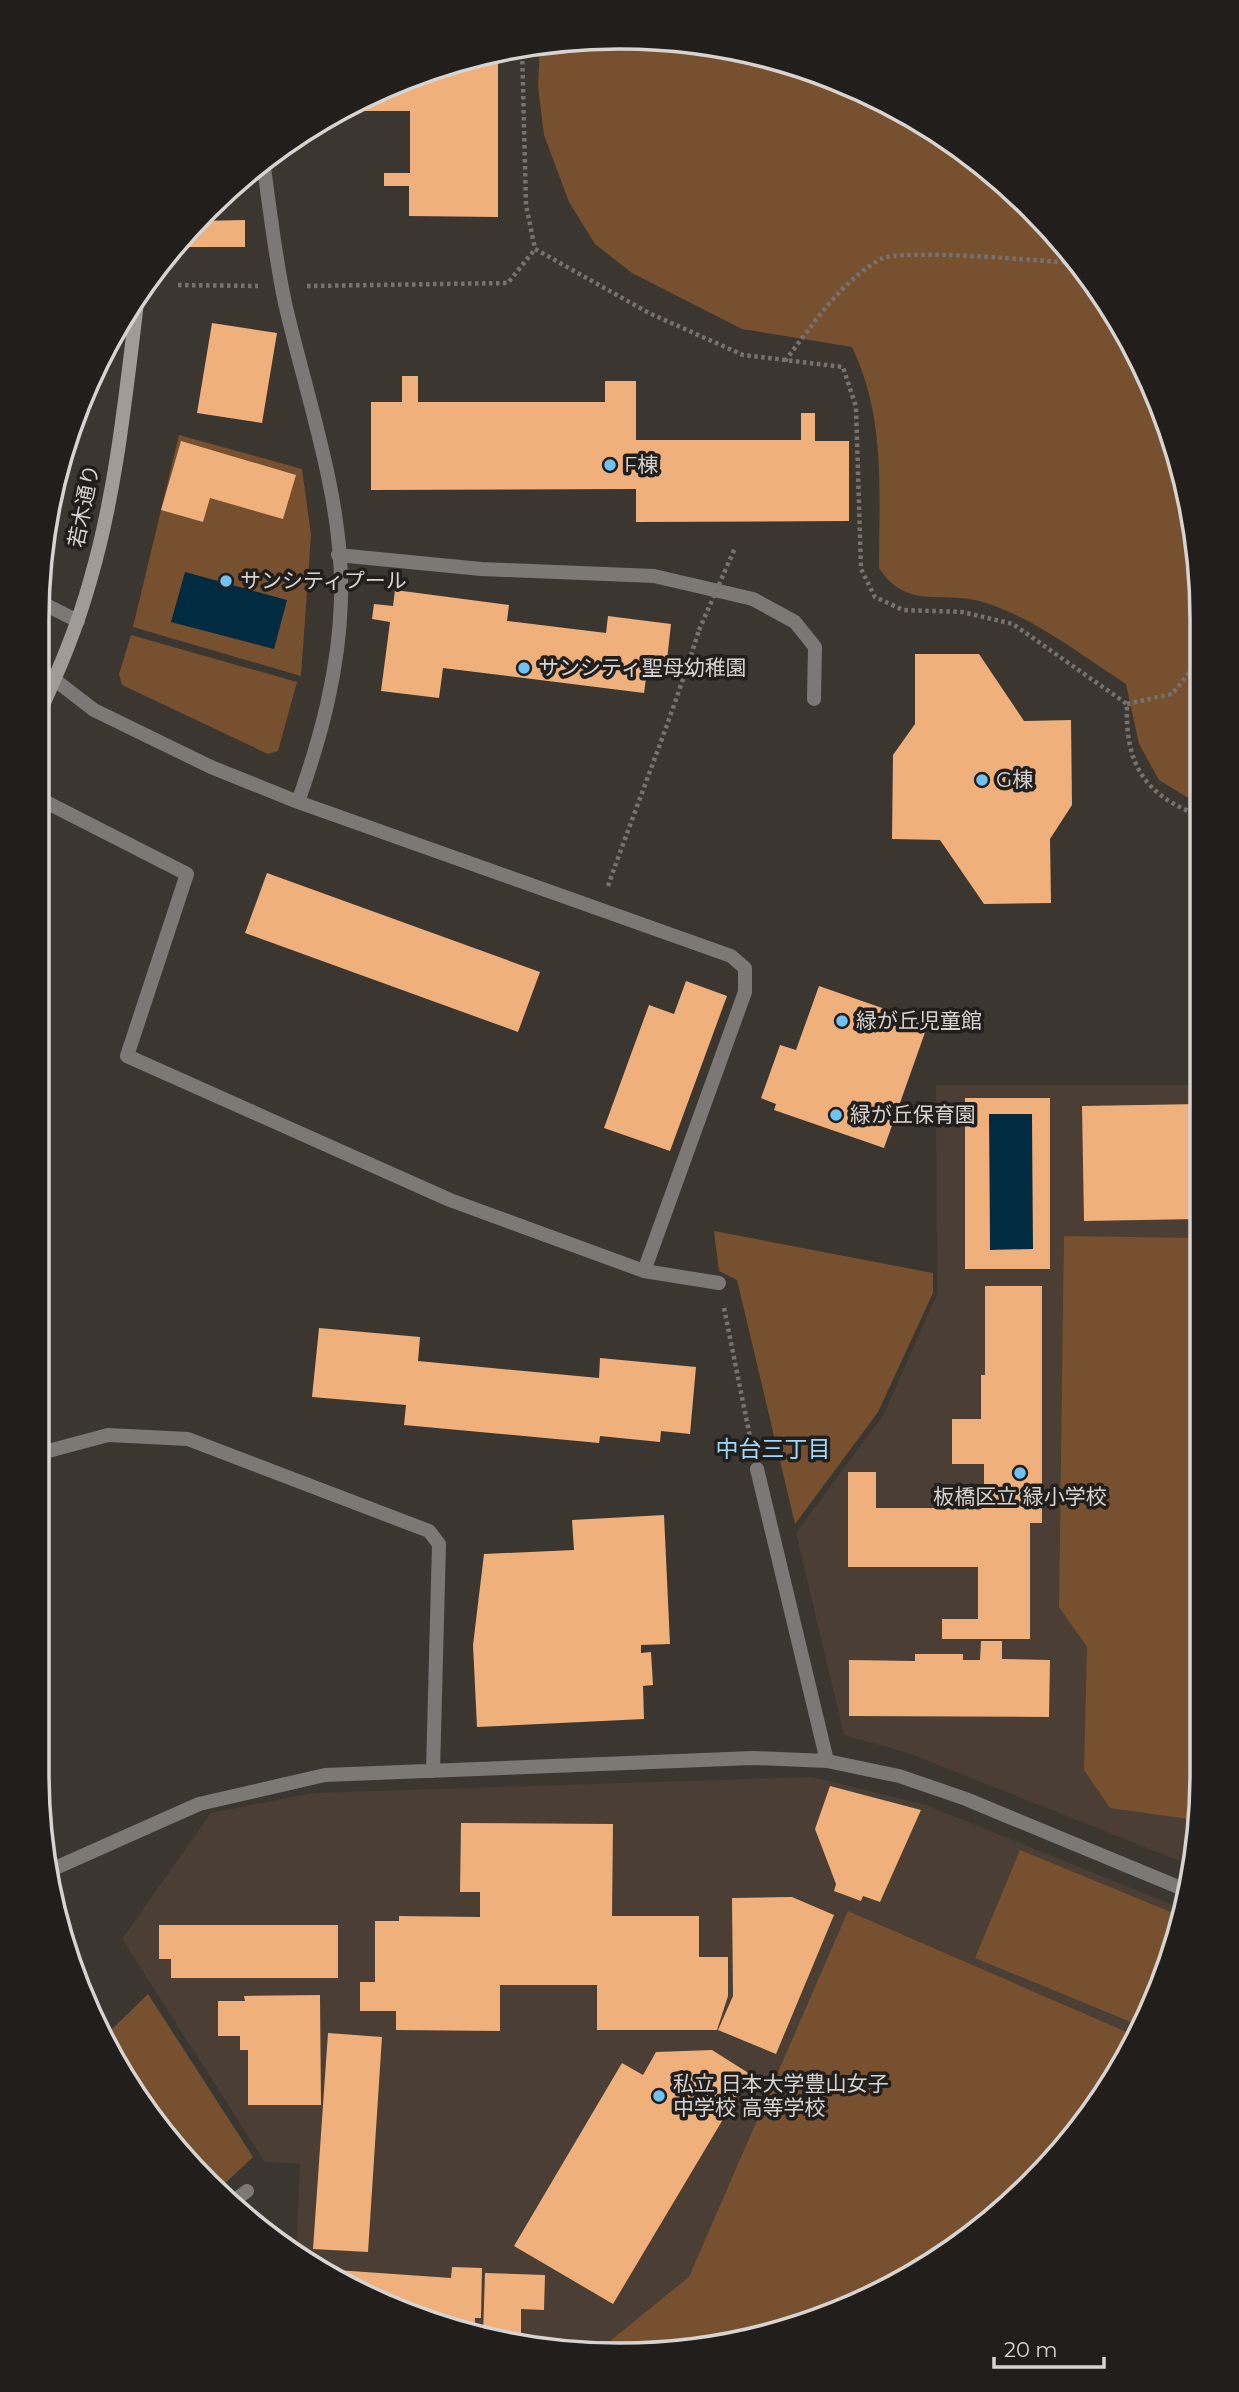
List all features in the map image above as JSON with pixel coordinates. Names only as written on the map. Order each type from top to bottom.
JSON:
[{"type":"street","points":[[265,173],[285,302],[328,480],[341,598],[338,654],[317,747],[298,802]]},
{"type":"street","name":"若木通り","points":[[49,692],[78,621],[108,499],[134,319]]},
{"type":"street","points":[[338,555],[481,569],[654,576],[752,599],[795,622],[815,648],[814,699]]},
{"type":"street","points":[[49,607],[78,621]]},
{"type":"street","points":[[49,675],[94,710],[211,767],[298,802],[731,956],[745,968],[745,992],[644,1271]]},
{"type":"street","points":[[49,804],[187,874],[127,1056],[450,1199],[644,1271],[719,1283]]},
{"type":"street","points":[[49,1451],[108,1435],[188,1439],[429,1531],[439,1544],[433,1771]]},
{"type":"street","points":[[757,1469],[827,1761]]},
{"type":"street","points":[[57,1867],[199,1804],[325,1775],[753,1758],[827,1761],[899,1776],[966,1798],[1178,1887]]},
{"type":"path","points":[[522,58],[526,205],[535,248],[649,313],[743,355],[843,368],[856,407],[861,569],[875,597],[903,610],[962,612],[1013,624],[1127,704],[1172,694],[1190,672]]},
{"type":"path","points":[[306,286],[508,283],[535,248]]},
{"type":"path","points":[[785,361],[830,301],[883,257],[923,255],[1063,261]]},
{"type":"path","points":[[178,285],[264,286]]},
{"type":"path","points":[[608,886],[699,630],[735,548]]},
{"type":"path","points":[[1127,704],[1126,731],[1145,783],[1169,804],[1190,812]]},
{"type":"path","points":[[719,1283],[757,1469]]},
{"type":"shaded area","points":[[582,50],[657,50],[694,54],[767,68],[803,79],[872,108],[936,145],[996,191],[1048,243],[1072,272],[1114,334],[1147,401],[1171,472],[1189,582],[1190,799],[1159,780],[1139,744],[1126,684],[1058,639],[1005,610],[971,599],[915,595],[890,582],[879,568],[878,455],[871,401],[852,347],[742,329],[632,273],[595,244],[569,202],[544,135],[538,86],[539,55]]},
{"type":"shaded area","name":"サンシティプール","points":[[179,435],[302,469],[311,535],[301,676],[133,627]]},
{"type":"shaded area","points":[[131,635],[297,682],[278,751],[268,754],[122,685],[119,674]]},
{"type":"shaded area","name":"板橋区立 緑小学校","points":[[936,1085],[1190,1085],[1190,1772],[1189,1810],[1183,1862],[908,1753],[844,1735],[796,1533],[884,1414],[937,1294]]},
{"type":"shaded area","points":[[714,1231],[933,1273],[933,1293],[878,1412],[795,1524],[737,1280],[719,1271]]},
{"type":"shaded area","points":[[1064,1236],[1190,1238],[1188,1819],[1110,1808],[1084,1770],[1087,1647],[1059,1607]]},
{"type":"shaded area","name":"私立 日本大学豊山女子 中学校 高等学校","points":[[812,1777],[926,1805],[1174,1906],[1147,1991],[1114,2058],[1094,2089],[1072,2120],[1023,2176],[967,2225],[936,2247],[905,2267],[838,2300],[767,2324],[657,2342],[582,2342],[545,2338],[472,2324],[401,2300],[334,2267],[297,2242],[300,2164],[265,2162],[122,1939],[211,1813],[312,1793]]},
{"type":"shaded area","points":[[1020,1850],[1173,1913],[1160,1956],[1132,2023],[975,1958]]},
{"type":"shaded area","points":[[848,1911],[1127,2032],[1114,2058],[1072,2120],[1023,2176],[967,2225],[905,2267],[838,2300],[767,2324],[694,2338],[608,2343],[689,2277]]},
{"type":"shaded area","points":[[148,1994],[253,2157],[224,2184],[167,2120],[125,2058],[111,2030]]},
{"type":"water","points":[[185,572],[287,600],[274,649],[171,622]]},
{"type":"water","points":[[989,1114],[1032,1114],[1033,1249],[990,1250]]},
{"type":"building","points":[[498,62],[498,217],[409,216],[409,186],[384,186],[384,173],[410,173],[410,111],[361,111],[436,79]]},
{"type":"building","points":[[245,220],[245,247],[189,247],[212,221]]},
{"type":"building","points":[[212,323],[277,333],[262,423],[197,413]]},
{"type":"building","name":"F棟","points":[[402,376],[418,376],[418,402],[605,402],[605,381],[636,381],[636,440],[801,440],[801,413],[815,413],[815,441],[849,441],[849,521],[636,522],[636,489],[371,490],[371,402],[402,402]]},
{"type":"building","points":[[181,441],[296,475],[283,519],[210,498],[203,522],[161,510]]},
{"type":"building","points":[[395,590],[509,605],[507,621],[606,633],[608,616],[671,624],[667,660],[649,657],[644,693],[443,668],[439,698],[381,691],[390,622],[372,619],[374,604],[393,606]]},
{"type":"building","name":"G棟","points":[[915,654],[979,654],[1024,721],[1071,720],[1072,805],[1050,839],[1051,903],[984,904],[940,840],[892,839],[893,755],[915,724]]},
{"type":"building","points":[[267,873],[540,972],[518,1032],[245,933]]},
{"type":"building","points":[[686,981],[727,996],[670,1151],[604,1128],[649,1005],[674,1014]]},
{"type":"building","points":[[819,986],[928,1024],[884,1148],[774,1110],[776,1104],[761,1098],[780,1045],[796,1050]]},
{"type":"building","points":[[965,1098],[1050,1098],[1050,1269],[965,1269]],"holes":[[[989,1114],[1032,1114],[1033,1249],[990,1250]]]},
{"type":"building","points":[[1190,1104],[1190,1219],[1084,1221],[1082,1106]]},
{"type":"building","points":[[985,1286],[1042,1286],[1042,1523],[1030,1523],[1030,1639],[942,1639],[942,1619],[978,1619],[978,1567],[848,1567],[848,1472],[876,1472],[876,1508],[984,1508],[984,1464],[952,1464],[952,1419],[981,1419],[981,1375],[985,1375]]},
{"type":"building","points":[[319,1328],[420,1337],[418,1361],[599,1378],[600,1358],[696,1367],[690,1434],[661,1431],[660,1442],[600,1436],[599,1443],[404,1425],[406,1405],[312,1397]]},
{"type":"building","points":[[664,1515],[670,1644],[641,1645],[641,1653],[651,1652],[653,1685],[643,1686],[644,1719],[477,1727],[473,1645],[484,1554],[574,1550],[572,1520]]},
{"type":"building","points":[[981,1641],[1002,1641],[1002,1659],[1050,1660],[1049,1717],[849,1716],[849,1660],[915,1661],[915,1654],[963,1654],[963,1660],[980,1660]]},
{"type":"building","points":[[830,1786],[921,1810],[880,1902],[863,1896],[861,1901],[834,1891],[836,1884],[815,1829]]},
{"type":"building","points":[[461,1823],[613,1824],[612,1916],[699,1916],[699,1957],[728,1957],[728,1996],[717,2030],[597,2030],[597,1985],[500,1985],[500,2031],[396,2030],[396,2011],[360,2011],[360,1982],[375,1982],[375,1921],[399,1921],[399,1916],[480,1917],[480,1892],[460,1892]]},
{"type":"building","points":[[792,1897],[834,1915],[776,2054],[718,2030],[733,1996],[732,1898]]},
{"type":"building","points":[[159,1925],[338,1925],[338,1978],[171,1978],[171,1959],[159,1959]]},
{"type":"building","points":[[320,1995],[321,2105],[248,2105],[248,2050],[240,2050],[240,2036],[218,2036],[218,2001],[245,2001],[244,1996]]},
{"type":"building","points":[[328,2033],[382,2037],[368,2252],[313,2249]]},
{"type":"building","points":[[712,2050],[750,2074],[613,2304],[514,2246],[622,2063],[643,2075],[656,2052]]},
{"type":"building","points":[[452,2267],[482,2268],[481,2318],[475,2318],[475,2325],[401,2300],[340,2270],[451,2278]]},
{"type":"building","points":[[485,2273],[545,2275],[544,2310],[521,2309],[521,2334],[483,2326]]},
{"type":"place","name":"F棟","points":[[610,465]]},
{"type":"place","name":"サンシティプール","points":[[226,581]]},
{"type":"place","name":"サンシティ聖母幼稚園","points":[[524,668]]},
{"type":"place","name":"G棟","points":[[982,780]]},
{"type":"place","name":"緑が丘児童館","points":[[842,1021]]},
{"type":"place","name":"緑が丘保育園","points":[[836,1115]]},
{"type":"place","name":"板橋区立 緑小学校","points":[[1020,1473]]},
{"type":"place","name":"私立 日本大学豊山女子 中学校 高等学校","points":[[659,2096]]},
{"type":"district","name":"中台三丁目","points":[[773,1449]]}]
